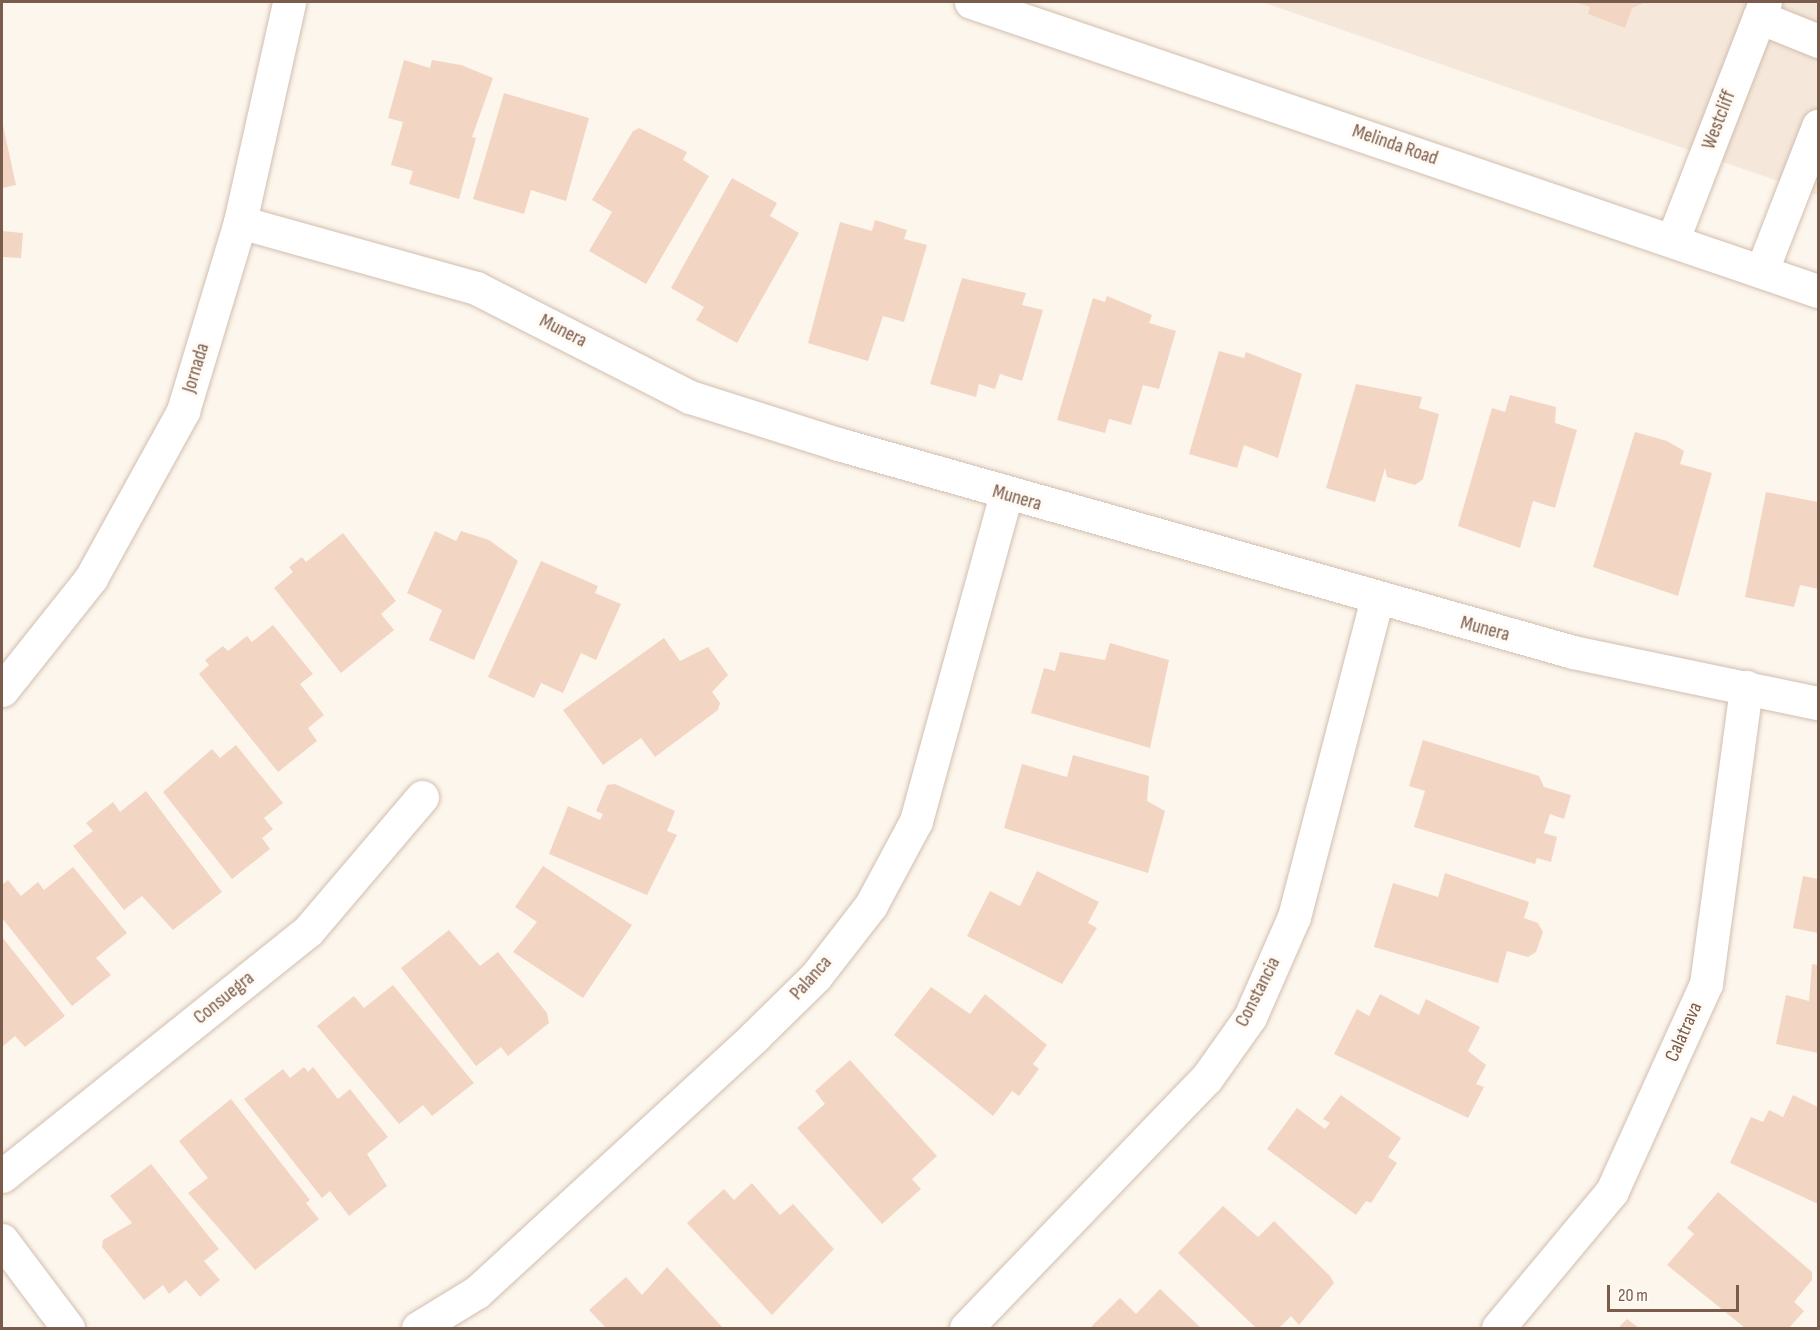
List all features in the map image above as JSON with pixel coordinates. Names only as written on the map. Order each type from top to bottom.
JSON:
[{"type":"street","name":"Jornada","points":[[2,690],[91,578],[183,411],[240,222],[289,2]]},
{"type":"street","name":"Melinda Road","points":[[971,2],[1673,239],[1818,291]]},
{"type":"street","name":"Westcliff","points":[[1673,239],[1762,9]]},
{"type":"street","points":[[1762,9],[1818,41]]},
{"type":"street","points":[[1762,270],[1818,126]]},
{"type":"street","name":"Munera","points":[[240,222],[476,288],[690,397],[1006,495],[1574,652],[1818,703]]},
{"type":"street","name":"Palanca","points":[[418,1329],[477,1292],[754,1036],[816,976],[871,905],[916,821],[1006,495]]},
{"type":"street","name":"Constancia","points":[[966,1329],[1206,1079],[1250,1017],[1294,917],[1377,599]]},
{"type":"street","name":"Calatrava","points":[[1498,1329],[1612,1191],[1706,984],[1746,687]]},
{"type":"street","name":"Consuegra","points":[[2,1176],[308,931],[422,796]]},
{"type":"street","points":[[2,1240],[68,1329]]},
{"type":"shaded area","points":[[1262,2],[1818,2],[1818,195]]},
{"type":"building","points":[[1575,2],[1646,2],[1632,8],[1625,28],[1588,14],[1590,7]]},
{"type":"building","points":[[404,60],[430,68],[432,60],[461,65],[493,78],[472,137],[476,138],[459,199],[409,184],[413,171],[391,165],[403,122],[388,118]]},
{"type":"building","points":[[504,93],[589,118],[566,201],[531,190],[524,214],[473,199]]},
{"type":"building","points":[[2,121],[16,185],[2,188]]},
{"type":"building","points":[[639,128],[687,152],[683,160],[709,176],[646,284],[589,251],[612,212],[592,200],[633,131]]},
{"type":"building","points":[[732,178],[777,203],[770,216],[799,233],[737,343],[696,320],[704,307],[671,288]]},
{"type":"building","points":[[875,220],[907,230],[904,239],[927,245],[904,322],[883,316],[868,361],[808,343],[840,222],[872,231]]},
{"type":"building","points":[[2,231],[23,233],[21,258],[2,257]]},
{"type":"building","points":[[962,278],[1026,293],[1022,305],[1043,310],[1022,381],[1000,374],[995,389],[979,384],[976,397],[930,384]]},
{"type":"building","points":[[1107,296],[1152,315],[1149,323],[1176,331],[1159,389],[1143,385],[1131,425],[1109,419],[1105,433],[1057,420],[1093,298],[1105,302]]},
{"type":"building","points":[[1219,351],[1244,358],[1246,352],[1302,374],[1278,458],[1244,445],[1237,468],[1189,454]]},
{"type":"building","points":[[1356,384],[1422,397],[1419,408],[1439,414],[1423,479],[1415,485],[1387,477],[1385,468],[1375,502],[1326,488]]},
{"type":"building","points":[[1510,395],[1556,407],[1555,423],[1577,430],[1555,508],[1533,501],[1520,548],[1458,526],[1492,408],[1505,412]]},
{"type":"building","points":[[1635,432],[1667,441],[1684,451],[1680,464],[1712,473],[1678,596],[1593,567]]},
{"type":"building","points":[[1766,492],[1818,502],[1818,589],[1800,585],[1794,607],[1745,597]]},
{"type":"building","points":[[435,531],[456,541],[461,531],[489,540],[518,561],[474,660],[429,640],[442,610],[407,593]]},
{"type":"building","points":[[343,533],[396,601],[381,614],[394,630],[341,673],[274,588],[293,572],[289,567],[302,557],[306,562]]},
{"type":"building","points":[[541,561],[598,586],[595,593],[621,604],[596,660],[581,653],[563,693],[541,683],[534,698],[488,677]]},
{"type":"building","points":[[273,625],[313,674],[300,684],[324,715],[308,728],[317,741],[278,772],[199,674],[209,665],[205,660],[223,646],[228,651],[247,636],[252,642]]},
{"type":"building","points":[[664,638],[680,661],[708,647],[728,675],[712,692],[720,703],[718,710],[655,757],[641,738],[603,765],[563,710]]},
{"type":"building","points":[[1110,643],[1169,660],[1150,748],[1031,713],[1044,668],[1055,671],[1060,652],[1105,660]]},
{"type":"building","points":[[1423,740],[1539,776],[1544,787],[1571,795],[1564,819],[1550,814],[1544,833],[1557,837],[1551,862],[1537,858],[1535,864],[1414,827],[1425,791],[1409,786]]},
{"type":"building","points":[[236,745],[283,803],[264,818],[273,829],[262,838],[270,849],[232,879],[163,792],[212,749],[220,758]]},
{"type":"building","points":[[1073,755],[1149,776],[1147,801],[1165,811],[1148,873],[1004,828],[1022,764],[1067,777]]},
{"type":"building","points":[[615,784],[675,811],[667,831],[677,835],[647,895],[549,854],[568,806],[600,820],[603,814],[596,811],[607,785]]},
{"type":"building","points":[[146,791],[222,892],[173,930],[142,896],[124,910],[73,846],[93,831],[86,823],[113,802],[120,812]]},
{"type":"building","points":[[543,866],[632,925],[583,998],[513,952],[537,922],[515,907]]},
{"type":"building","points":[[73,867],[127,933],[96,958],[111,975],[72,1006],[2,918],[2,885],[8,880],[21,896],[38,882],[44,890]]},
{"type":"building","points":[[1037,871],[1099,902],[1088,923],[1097,928],[1062,984],[967,936],[990,891],[1020,906]]},
{"type":"building","points":[[1445,873],[1529,902],[1524,918],[1538,923],[1543,932],[1536,952],[1528,957],[1507,951],[1498,983],[1374,947],[1393,883],[1438,897]]},
{"type":"building","points":[[1803,876],[1818,879],[1818,933],[1793,928]]},
{"type":"building","points":[[449,930],[480,966],[498,952],[547,1013],[549,1023],[508,1056],[501,1047],[476,1066],[401,968]]},
{"type":"building","points":[[2,937],[65,1016],[25,1047],[15,1036],[2,1047]]},
{"type":"building","points":[[1812,964],[1818,965],[1818,1053],[1776,1044],[1786,995],[1809,1001]]},
{"type":"building","points":[[393,985],[474,1083],[432,1116],[423,1105],[399,1124],[317,1026],[354,996],[364,1008]]},
{"type":"building","points":[[931,987],[970,1014],[985,994],[1047,1045],[1033,1064],[1039,1069],[1019,1096],[1012,1091],[993,1116],[894,1035]]},
{"type":"building","points":[[1380,994],[1419,1015],[1426,999],[1480,1027],[1468,1051],[1486,1065],[1476,1084],[1484,1087],[1468,1118],[1334,1054],[1357,1009],[1369,1016]]},
{"type":"building","points":[[850,1060],[937,1156],[912,1179],[921,1189],[882,1224],[797,1128],[825,1104],[815,1091]]},
{"type":"building","points":[[304,1067],[308,1072],[313,1067],[338,1099],[350,1089],[388,1137],[367,1154],[387,1186],[349,1216],[330,1191],[322,1198],[244,1099],[283,1069],[290,1078]]},
{"type":"building","points":[[1341,1095],[1401,1138],[1388,1157],[1397,1163],[1371,1203],[1366,1201],[1356,1215],[1267,1149],[1297,1108],[1325,1129],[1330,1123],[1323,1119]]},
{"type":"building","points":[[1793,1095],[1818,1107],[1818,1204],[1730,1163],[1751,1117],[1763,1122],[1769,1110],[1783,1117]]},
{"type":"building","points":[[231,1099],[310,1200],[306,1203],[319,1219],[255,1270],[188,1193],[208,1178],[179,1141]]},
{"type":"building","points":[[151,1164],[219,1249],[204,1261],[220,1280],[200,1297],[186,1280],[169,1294],[163,1285],[144,1300],[102,1247],[103,1240],[132,1223],[110,1196]]},
{"type":"building","points":[[752,1183],[780,1215],[793,1204],[834,1249],[772,1315],[687,1223],[724,1189],[734,1200]]},
{"type":"building","points":[[1718,1192],[1812,1272],[1812,1280],[1794,1302],[1804,1311],[1789,1328],[1745,1328],[1667,1265],[1694,1234],[1687,1228]]},
{"type":"building","points":[[1223,1206],[1258,1237],[1274,1221],[1330,1276],[1334,1283],[1299,1325],[1291,1316],[1279,1328],[1256,1328],[1178,1253]]},
{"type":"building","points":[[667,1267],[723,1328],[606,1328],[589,1310],[626,1277],[642,1295]]},
{"type":"building","points":[[1160,1289],[1201,1328],[1090,1328],[1120,1298],[1136,1314]]},
{"type":"building","points":[[1627,1319],[1639,1328],[1618,1328]]}]
